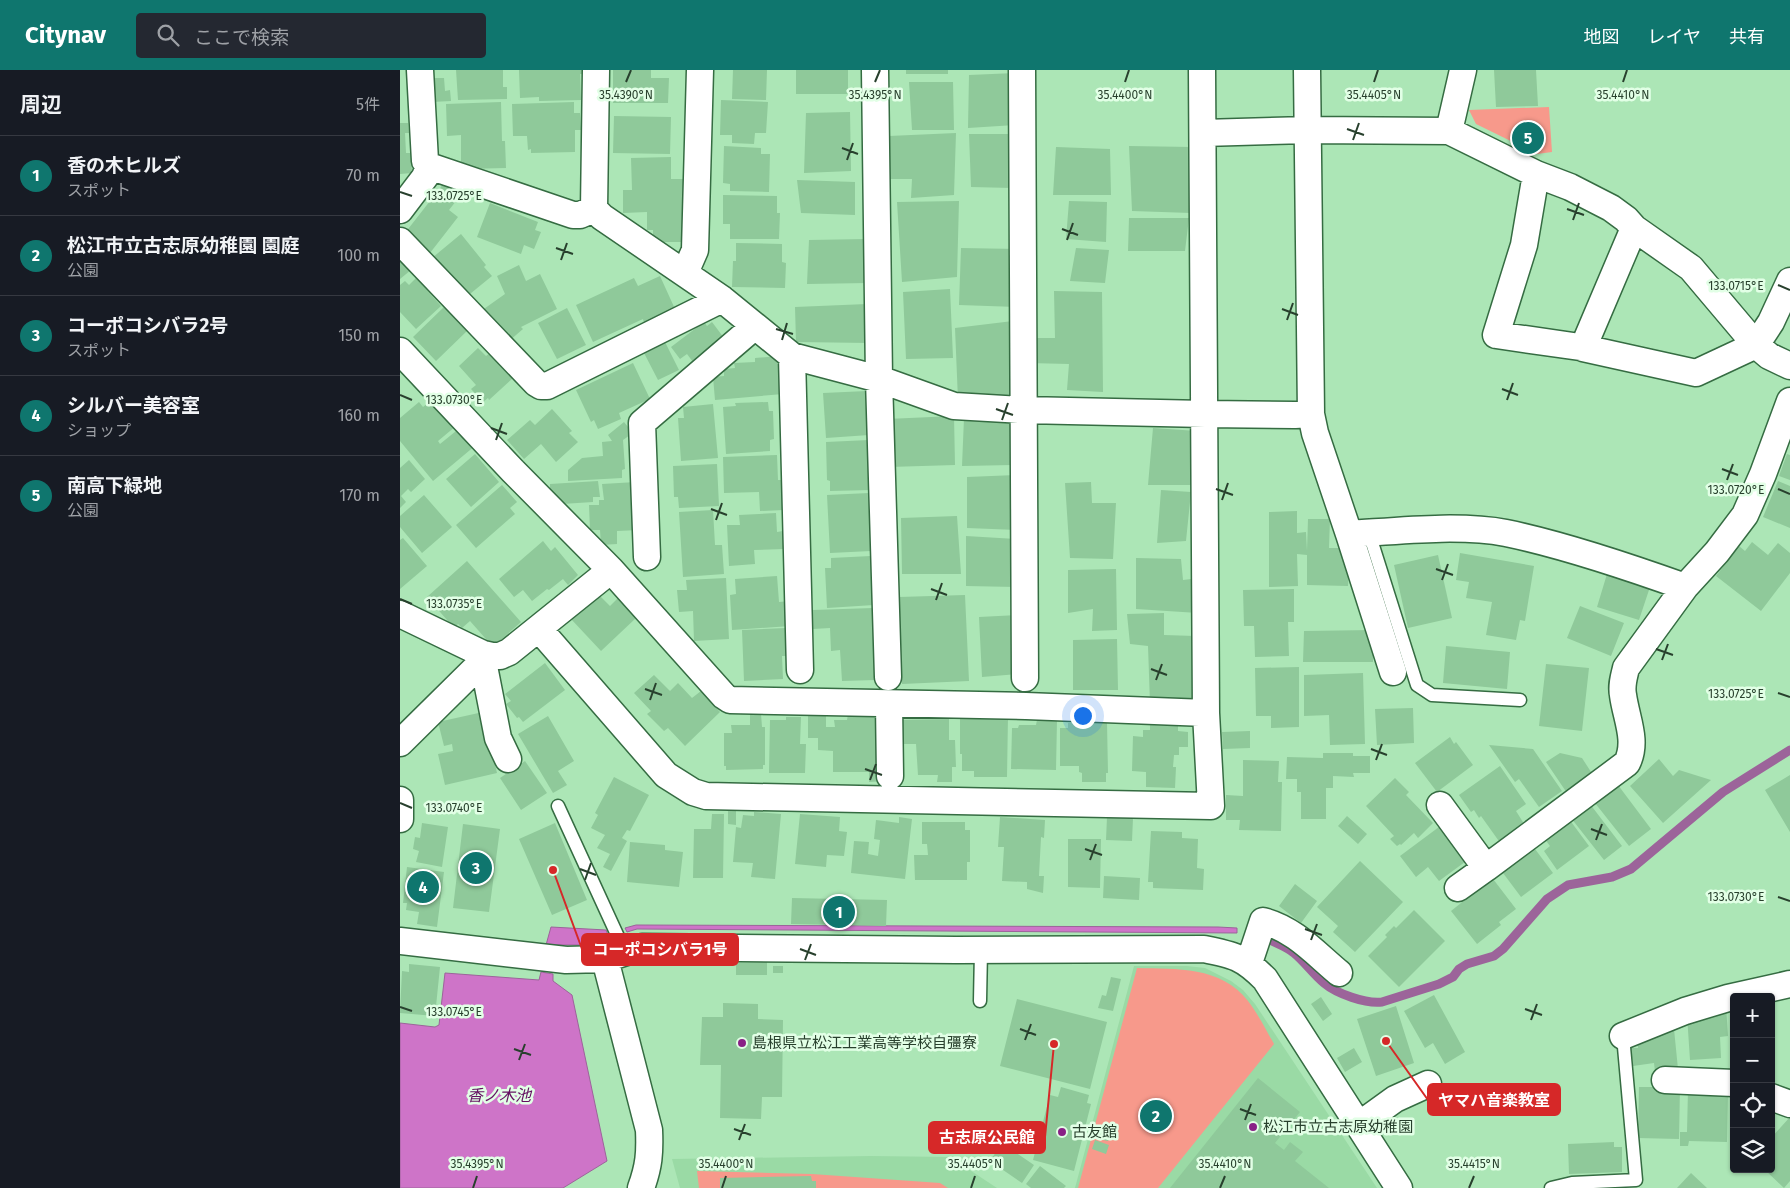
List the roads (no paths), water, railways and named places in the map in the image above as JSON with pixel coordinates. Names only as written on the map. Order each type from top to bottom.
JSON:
[{"type":"street","points":[[400,75],[405,70]]},
{"type":"street","points":[[420,70],[425,161],[429,166],[573,215],[580,215],[594,209]]},
{"type":"street","points":[[596,70],[594,209],[602,217],[722,299],[792,356],[879,379],[954,406],[1024,410],[1311,414]]},
{"type":"street","points":[[685,273],[695,250],[700,70]]},
{"type":"street","points":[[875,70],[879,379],[888,676]]},
{"type":"street","points":[[1022,70],[1025,678]]},
{"type":"street","points":[[539,629],[666,774],[693,792],[706,796],[1211,806],[1206,713],[1202,70]]},
{"type":"street","points":[[1307,70],[1311,414],[1314,434],[1359,533],[1393,672]]},
{"type":"street","points":[[1449,131],[1462,70]]},
{"type":"street","points":[[1203,134],[1308,130],[1449,131],[1611,208],[1626,219],[1634,228],[1691,268],[1756,345],[1769,356],[1790,366]]},
{"type":"street","points":[[400,210],[424,177],[429,166]]},
{"type":"street","points":[[1536,174],[1524,245],[1496,335],[1587,348],[1696,373],[1756,345],[1771,322],[1790,281]]},
{"type":"street","points":[[1587,348],[1583,348],[1634,228]]},
{"type":"street","points":[[400,241],[541,386],[547,386],[722,299]]},
{"type":"street","points":[[647,557],[642,423],[755,326]]},
{"type":"street","points":[[792,356],[800,670]]},
{"type":"street","points":[[402,358],[611,570],[724,696],[730,700],[1206,713]]},
{"type":"street","points":[[1458,888],[1627,763],[1632,748],[1632,739],[1622,693],[1622,682],[1626,668],[1685,587],[1717,552],[1745,515],[1763,474],[1790,401]]},
{"type":"street","points":[[1359,533],[1456,529],[1504,533],[1570,550],[1685,587]]},
{"type":"street","points":[[400,743],[487,659],[509,652],[611,570]]},
{"type":"street","points":[[400,614],[487,659]]},
{"type":"street","points":[[487,659],[498,738],[508,759]]},
{"type":"street","points":[[888,704],[890,776]]},
{"type":"street","points":[[400,800],[400,819]]},
{"type":"street","points":[[1440,805],[1486,868]]},
{"type":"street","points":[[1249,963],[1263,921],[1295,935],[1339,973]]},
{"type":"street","points":[[400,941],[566,960],[615,956],[642,947],[981,950],[1204,949],[1229,954],[1249,963],[1265,978],[1399,1188]]},
{"type":"street","points":[[615,956],[649,1130],[650,1154],[648,1170],[641,1188]]},
{"type":"street","points":[[1623,1036],[1685,1011],[1728,998],[1790,984]]},
{"type":"street","points":[[1665,1080],[1730,1083]]},
{"type":"street","points":[[1359,1125],[1395,1099],[1428,1084]]},
{"type":"street","points":[[1775,1098],[1790,1104]]},
{"type":"lane","points":[[1359,533],[1417,685],[1432,695],[1520,700]]},
{"type":"lane","points":[[558,806],[615,956]]},
{"type":"lane","points":[[980,1000],[981,950]]},
{"type":"lane","points":[[1551,1188],[1572,1183],[1636,1180],[1623,1036]]},
{"type":"water","points":[[636,925],[1218,927],[1237,928],[1237,933],[637,929],[627,932],[625,928]]},
{"type":"water","points":[[551,927],[606,930],[610,940],[591,945],[546,945]]},
{"type":"water","name":"香ノ木池","points":[[541,972],[553,974],[553,981],[572,995],[607,1161],[563,1188],[400,1188],[400,1023],[435,1027],[439,1025],[445,973],[539,980]]},
{"type":"waterway","points":[[1270,940],[1294,953],[1330,987],[1360,1000],[1382,1002],[1439,984],[1453,977],[1459,969],[1467,964],[1494,956],[1503,949],[1547,899],[1568,885],[1612,877],[1631,869],[1723,792],[1790,750]]},
{"type":"place","name":"南高下緑地","points":[[1528,138]]},
{"type":"place","name":"コーポコシバラ2号","points":[[476,868]]},
{"type":"place","name":"コーポコシバラ1号","points":[[553,870]]},
{"type":"place","name":"シルバー美容室","points":[[423,887]]},
{"type":"place","name":"香の木ヒルズ","points":[[839,912]]},
{"type":"place","name":"ヤマハ音楽教室","points":[[1386,1041]]},
{"type":"place","name":"島根県立松江工業高等学校自彊寮","points":[[742,1043]]},
{"type":"place","name":"古志原公民館","points":[[1054,1044]]},
{"type":"place","name":"松江市立古志原幼稚園 園庭","points":[[1156,1116]]},
{"type":"place","name":"松江市立古志原幼稚園","points":[[1253,1127]]},
{"type":"place","name":"古友館","points":[[1062,1132]]}]
